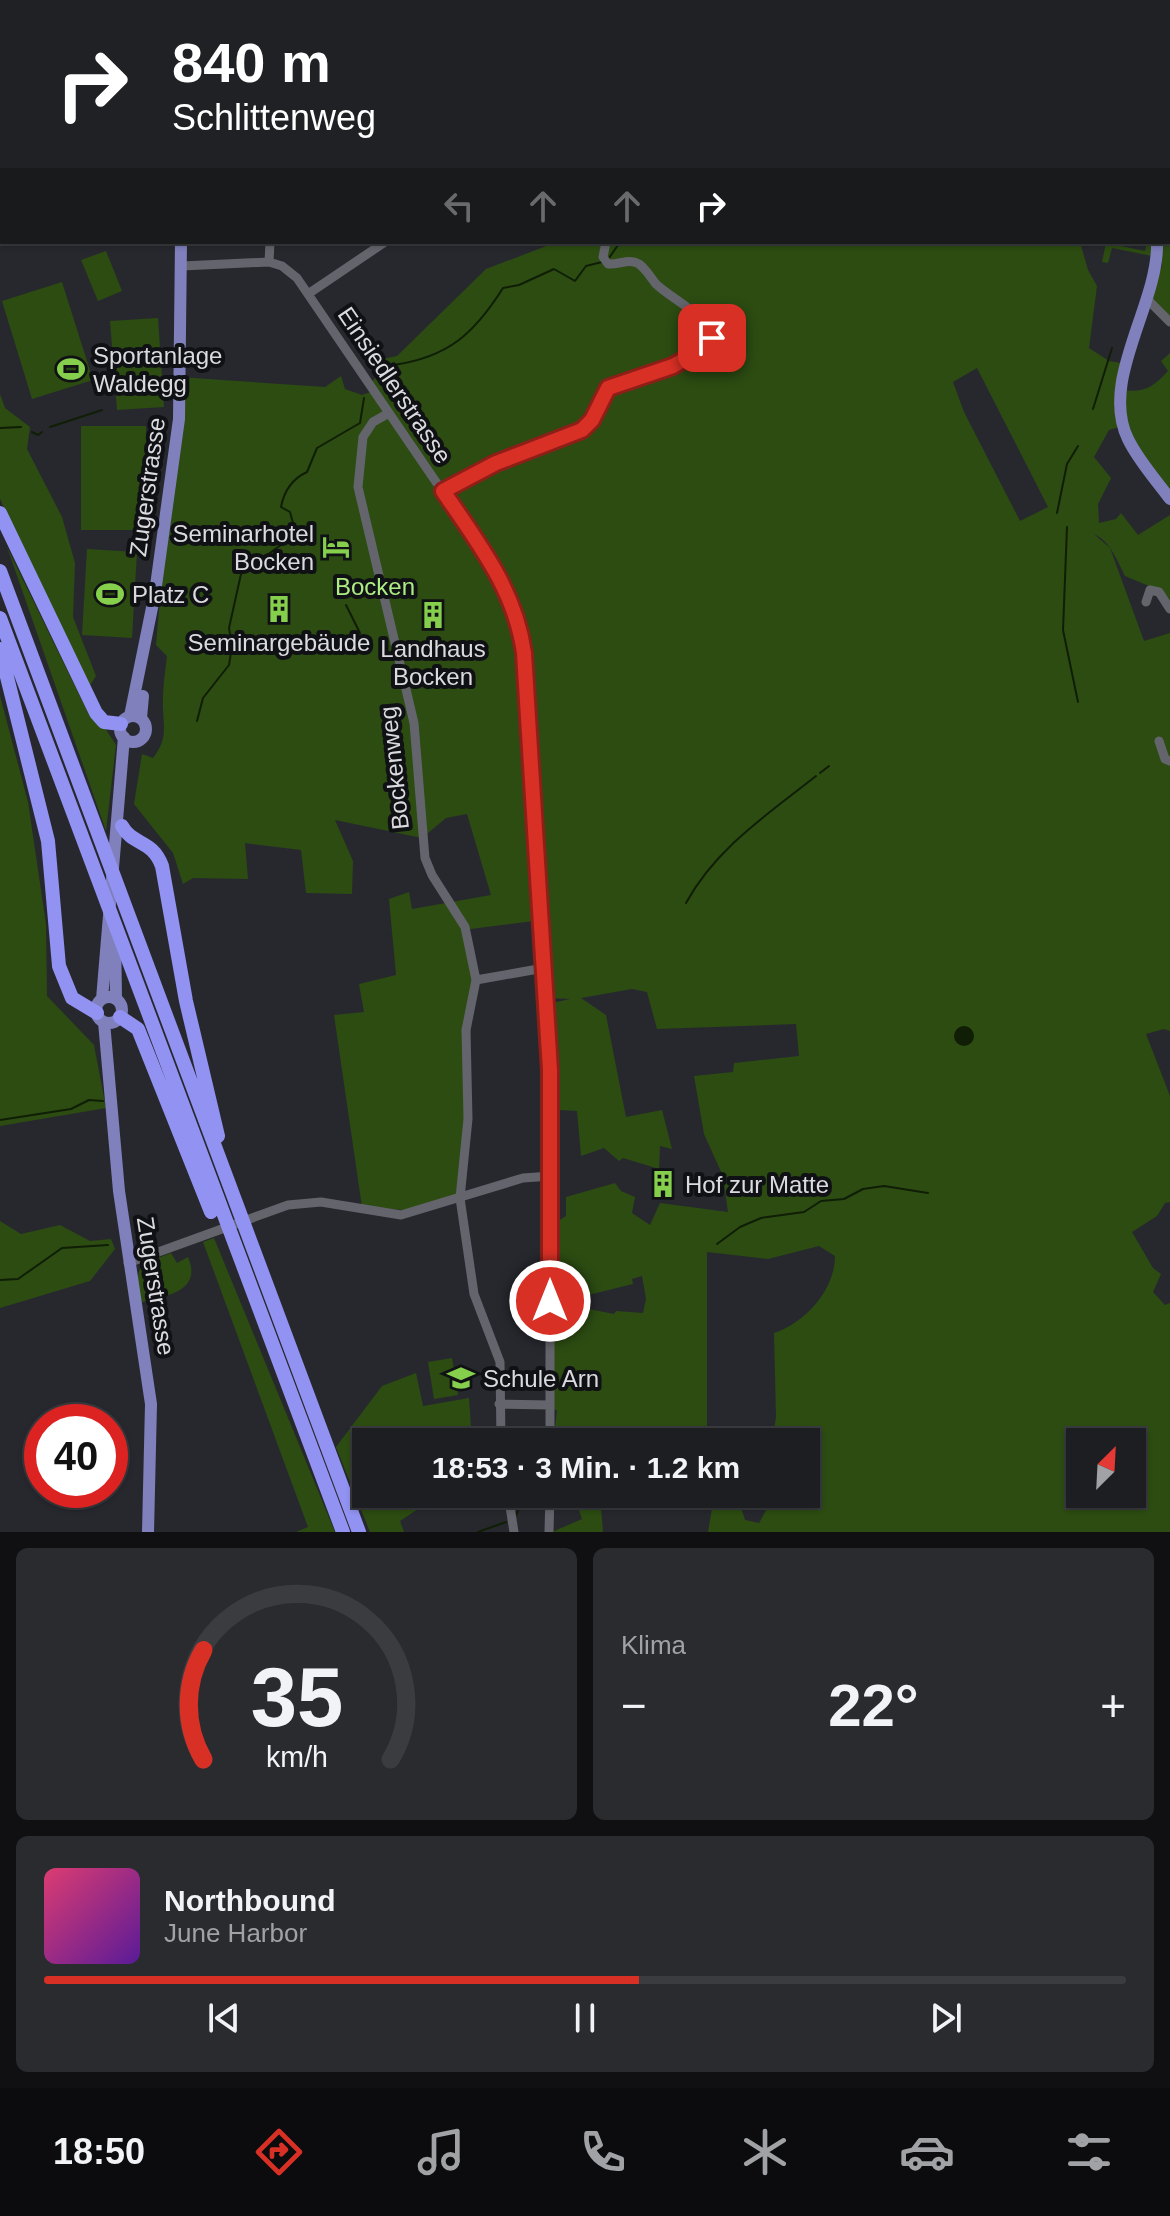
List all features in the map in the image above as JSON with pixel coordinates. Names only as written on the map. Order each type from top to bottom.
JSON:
[{"type":"highway","points":[[0,513],[97,715],[108,723],[130,727]]},
{"type":"highway","points":[[0,571],[359,1532]]},
{"type":"highway","points":[[0,618],[343,1532]]},
{"type":"highway","points":[[0,649],[48,841],[59,966],[72,998],[138,1029],[186,1152],[268,1338]]},
{"type":"highway","points":[[122,826],[130,837],[154,849],[162,866],[193,1036],[237,1210]]},
{"type":"main road","name":"Zugerstrasse","points":[[107,1015],[122,1009],[116,999],[114,951],[130,727],[155,593],[179,419],[181,244]]},
{"type":"main road","points":[[1157,244],[1156,265],[1148,300],[1132,341],[1120,410],[1128,440],[1170,499]]},
{"type":"main road","name":"Zugerstrasse","points":[[130,727],[107,1015],[117,1177],[151,1404],[148,1532]]},
{"type":"main road","points":[[107,1015],[116,999]]},
{"type":"street","points":[[182,266],[269,262],[270,244]]},
{"type":"street","points":[[308,294],[380,244]]},
{"type":"street","points":[[443,491],[496,463],[582,430],[592,420],[608,388],[684,361],[711,344],[708,330],[677,298],[659,287],[642,266],[629,261],[608,264],[603,257],[606,244]]},
{"type":"street","name":"Einsiedlerstrasse","points":[[269,262],[287,269],[308,294],[496,570],[519,624],[524,653],[544,968],[551,1176],[550,1428]]},
{"type":"street","points":[[1148,300],[1170,322]]},
{"type":"street","name":"Bockenweg","points":[[389,413],[373,422],[363,437],[359,499],[414,723],[425,858],[432,875],[465,927],[476,980],[466,1030],[468,1119],[460,1198],[474,1294],[500,1362],[500,1428]]},
{"type":"street","points":[[1146,602],[1150,590],[1159,592],[1170,609]]},
{"type":"street","points":[[1159,741],[1165,759],[1170,761]]},
{"type":"street","points":[[476,980],[544,968]]},
{"type":"street","points":[[128,1263],[259,1216],[309,1202],[401,1215],[523,1178],[551,1176]]},
{"type":"street","points":[[499,1404],[550,1405]]},
{"type":"street","points":[[510,1508],[514,1532]]},
{"type":"street","points":[[549,1532],[550,1508]]},
{"type":"green space","points":[[552,244],[1081,244],[1088,270],[1097,286],[1089,348],[1109,361],[1127,364],[1122,390],[1143,390],[1158,381],[1168,371],[1161,361],[1170,353],[1170,499],[1123,426],[1109,430],[1094,457],[1111,478],[1098,504],[1099,523],[1116,519],[1121,513],[1138,535],[1170,515],[1170,604],[1161,591],[1125,576],[1110,548],[1144,641],[1170,633],[1170,1031],[1164,1029],[1146,1034],[1170,1096],[1170,1202],[1165,1203],[1157,1216],[1132,1232],[1153,1268],[1161,1274],[1153,1292],[1165,1305],[1170,1303],[1170,1532],[708,1532],[712,1508],[741,1508],[745,1520],[759,1523],[767,1508],[820,1508],[820,1428],[774,1428],[774,1333],[797,1322],[824,1293],[834,1269],[835,1256],[819,1246],[768,1259],[707,1252],[707,1428],[555,1428],[557,1411],[553,1408],[553,1334],[563,1328],[564,1313],[589,1309],[614,1314],[616,1311],[643,1313],[646,1299],[642,1276],[632,1279],[633,1284],[572,1299],[555,1297],[553,1224],[566,1216],[566,1197],[615,1183],[621,1191],[635,1197],[632,1213],[650,1225],[660,1203],[728,1212],[723,1176],[704,1134],[694,1076],[733,1072],[734,1063],[799,1056],[796,1024],[657,1029],[647,992],[632,989],[581,998],[606,1015],[626,1117],[662,1110],[672,1149],[660,1146],[659,1169],[623,1158],[619,1161],[604,1148],[581,1156],[577,1111],[559,1110],[554,1106],[550,1007],[552,1003],[570,999],[549,998],[526,687],[514,600],[370,384],[376,377],[368,362],[397,356],[486,269]],"holes":[[[977,368],[1048,507],[1020,521],[964,412],[953,382]]]},
{"type":"green space","points":[[1106,244],[1145,251],[1147,244],[1157,244],[1157,257],[1112,248],[1108,263],[1102,262]]},
{"type":"green space","points":[[1162,244],[1170,244],[1170,322],[1148,300],[1162,266]]},
{"type":"green space","points":[[106,251],[122,291],[98,301],[81,260]]},
{"type":"green space","points":[[62,282],[93,380],[32,399],[2,301]]},
{"type":"green space","points":[[158,318],[164,407],[117,410],[110,321]]},
{"type":"green space","name":"Bocken","points":[[341,376],[345,389],[362,395],[371,392],[510,601],[521,661],[534,921],[463,930],[473,981],[466,1116],[456,1195],[404,1210],[362,1207],[334,1015],[364,1012],[359,984],[396,975],[389,899],[409,892],[412,909],[491,895],[467,814],[446,818],[422,838],[335,820],[353,861],[352,894],[306,893],[301,850],[245,843],[248,879],[193,878],[183,884],[173,853],[134,804],[142,754],[153,758],[164,735],[163,696],[167,656],[156,645],[179,377],[325,387]]},
{"type":"green space","points":[[0,394],[5,408],[30,427],[27,449],[62,517],[75,563],[73,617],[96,676],[89,687],[0,499]]},
{"type":"green space","points":[[81,426],[146,426],[146,530],[81,530]]},
{"type":"green space","points":[[7,547],[90,717],[105,728],[116,745],[106,831]]},
{"type":"green space","name":"Platz C","points":[[87,549],[137,552],[132,638],[82,635]]},
{"type":"green space","points":[[0,696],[28,802],[46,924],[47,996],[94,1045],[106,1108],[0,1126]]},
{"type":"green space","points":[[0,1221],[21,1234],[60,1225],[90,1241],[111,1239],[115,1249],[90,1281],[0,1308]]},
{"type":"green space","points":[[214,1238],[335,1532],[296,1532],[308,1527],[203,1242]]},
{"type":"green space","points":[[171,1253],[177,1263],[188,1257],[191,1269],[186,1285],[170,1295],[139,1303],[140,1269],[150,1261]]},
{"type":"green space","points":[[452,1358],[458,1395],[434,1399],[428,1362]]},
{"type":"green space","points":[[416,1373],[423,1406],[469,1398],[471,1428],[352,1428],[352,1487],[336,1447],[382,1386]]},
{"type":"green space","points":[[360,1508],[420,1508],[400,1521],[404,1532],[370,1532]]},
{"type":"green space","points":[[578,1508],[601,1508],[603,1532],[552,1532],[582,1519]]},
{"type":"shaded area","points":[[960,1026],[968,1026],[974,1036],[968,1046],[960,1046],[954,1040],[954,1032]]},
{"type":"waterway","points":[[609,258],[619,244]]},
{"type":"waterway","points":[[394,365],[430,356],[458,341],[481,318],[503,288],[519,285],[554,269],[575,281],[586,266],[602,262]]},
{"type":"waterway","points":[[1093,409],[1112,348]]},
{"type":"waterway","points":[[197,721],[203,698],[229,665],[232,646],[229,628],[241,574],[296,534],[290,512],[281,507],[284,496],[293,482],[307,472],[317,448],[360,423],[364,398]]},
{"type":"waterway","points":[[50,427],[102,410]]},
{"type":"waterway","points":[[0,428],[21,427]]},
{"type":"waterway","points":[[32,432],[38,435],[42,432]]},
{"type":"waterway","points":[[1057,513],[1067,464],[1078,446]]},
{"type":"waterway","points":[[1067,527],[1063,630],[1078,702]]},
{"type":"waterway","points":[[346,605],[360,633]]},
{"type":"waterway","points":[[820,773],[829,766]]},
{"type":"waterway","points":[[686,903],[698,883],[728,849],[816,776]]},
{"type":"waterway","points":[[0,1120],[71,1109],[89,1100],[103,1101]]},
{"type":"waterway","points":[[717,1244],[740,1227],[761,1218],[804,1212],[821,1201],[844,1199],[863,1189],[884,1186],[928,1193]]},
{"type":"waterway","points":[[0,1280],[18,1279],[62,1248],[108,1245]]},
{"type":"waterway","points":[[516,1515],[519,1508]]},
{"type":"waterway","points":[[478,1532],[506,1522]]},
{"type":"place","name":"Sportanlage Waldegg","points":[[71,369]]},
{"type":"place","name":"Seminarhotel Bocken","points":[[336,547]]},
{"type":"place","name":"Platz C","points":[[110,594]]},
{"type":"place","name":"Seminargebäude","points":[[279,609]]},
{"type":"place","name":"Landhaus Bocken","points":[[433,615]]},
{"type":"place","name":"Hof zur Matte","points":[[663,1184]]},
{"type":"place","name":"Schule Arn","points":[[461,1378]]},
{"type":"route","points":[[550,1301],[550,1070],[524,653],[515,610],[503,583],[443,491],[496,463],[582,430],[592,420],[608,388],[684,361],[711,344],[712,338]]}]
